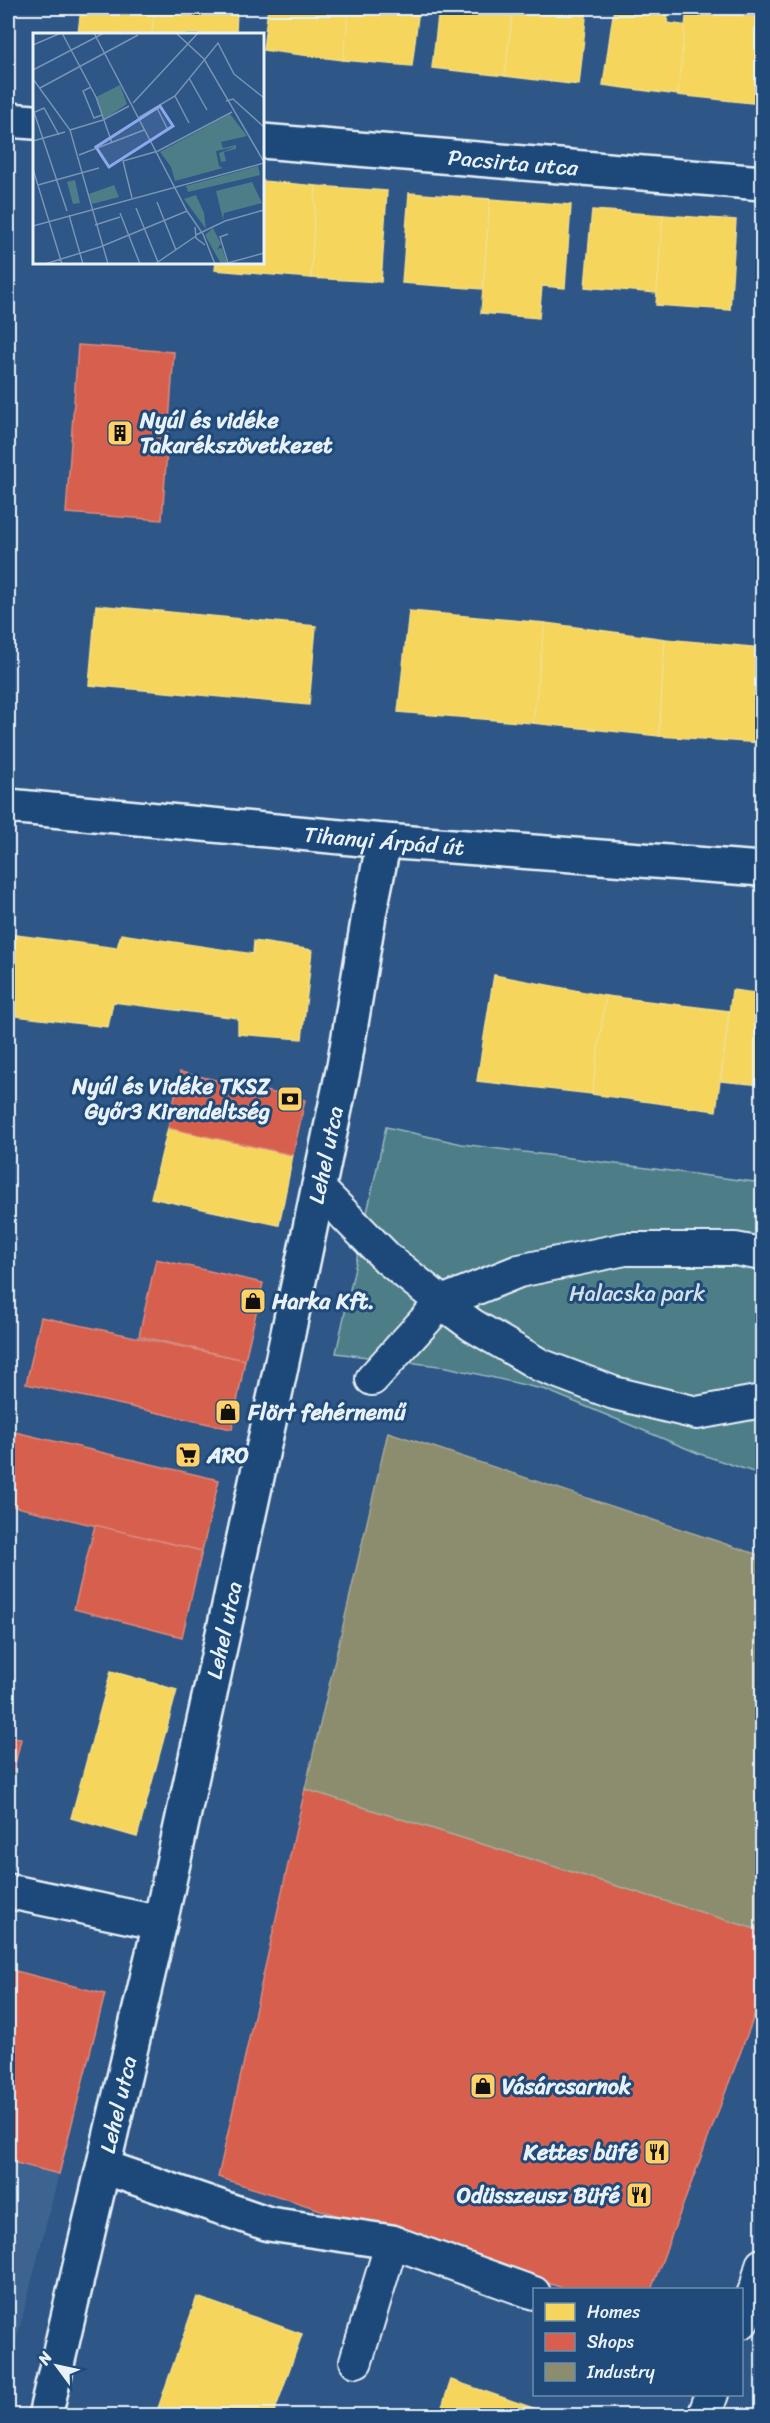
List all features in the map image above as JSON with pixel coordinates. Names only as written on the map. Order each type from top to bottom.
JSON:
[{"type":"street","points":[[8,120],[33,122]]},
{"type":"street","name":"Pacsirta utca","points":[[264,141],[762,183]]},
{"type":"street","name":"Tihanyi Árpád út","points":[[8,806],[384,841],[762,869]]},
{"type":"street","name":"Lehel utca","points":[[45,2415],[160,1923],[344,1066],[369,915],[384,841]]},
{"type":"street","points":[[318,1188],[388,1259],[472,1325],[540,1365],[614,1394],[697,1413],[762,1401]]},
{"type":"street","points":[[372,1378],[442,1302],[519,1271],[625,1249],[735,1249],[762,1254]]},
{"type":"street","points":[[8,1891],[160,1923]]},
{"type":"street","points":[[104,2167],[269,2224],[392,2242],[533,2294]]},
{"type":"street","points":[[356,2361],[392,2242]]},
{"type":"street","points":[[743,2318],[761,2279]]},
{"type":"street","points":[[704,2415],[711,2396]]},
{"type":"shaded area","points":[[8,2161],[59,2174],[8,2374]]},
{"type":"green space","name":"Halacska park","points":[[386,1127],[462,1144],[762,1183],[762,1475],[700,1454],[546,1390],[447,1367],[336,1353]]},
{"type":"building: Homes","points":[[81,8],[155,8],[152,33],[78,33]]},
{"type":"building: Homes","points":[[155,8],[237,8],[236,33],[152,33]]},
{"type":"building: Homes","points":[[268,8],[349,8],[343,60],[264,50]]},
{"type":"building: Homes","points":[[349,8],[419,8],[412,66],[343,60]]},
{"type":"building: Homes","points":[[439,8],[513,8],[505,76],[432,68]]},
{"type":"building: Homes","points":[[513,8],[587,8],[579,85],[505,76]]},
{"type":"building: Homes","points":[[614,8],[669,8],[667,23],[688,26],[678,95],[603,85]]},
{"type":"building: Homes","points":[[687,8],[762,18],[761,104],[678,95]]},
{"type":"building: Homes","points":[[264,181],[316,186],[311,278],[215,270],[216,264],[264,264]]},
{"type":"building: Homes","points":[[316,186],[387,191],[381,282],[311,278]]},
{"type":"building: Homes","points":[[409,193],[490,199],[483,289],[402,283]]},
{"type":"building: Homes","points":[[490,199],[571,205],[565,288],[542,286],[539,318],[481,313]]},
{"type":"building: Homes","points":[[592,210],[663,215],[657,293],[585,287]]},
{"type":"building: Homes","points":[[663,215],[736,220],[730,310],[656,305]]},
{"type":"building: Homes","points":[[96,605],[316,626],[309,705],[89,685]]},
{"type":"building: Homes","points":[[409,611],[545,623],[533,723],[398,712]]},
{"type":"building: Homes","points":[[545,623],[665,639],[659,736],[533,723]]},
{"type":"building: Homes","points":[[665,639],[762,648],[762,743],[659,736]]},
{"type":"building: Homes","points":[[8,934],[117,948],[121,934],[253,954],[254,941],[312,950],[302,1039],[238,1034],[238,1018],[113,1002],[108,1027],[8,1015]]},
{"type":"building: Homes","points":[[494,975],[606,996],[592,1094],[477,1081]]},
{"type":"building: Homes","points":[[732,990],[762,994],[762,1085],[721,1081]]},
{"type":"building: Homes","points":[[606,996],[729,1011],[716,1111],[592,1094]]},
{"type":"building: Homes","points":[[168,1128],[293,1155],[279,1225],[151,1198]]},
{"type":"building: Homes","points":[[111,1671],[177,1690],[137,1837],[71,1818]]},
{"type":"building: Homes","points":[[197,2297],[302,2334],[273,2416],[156,2414]]},
{"type":"building: Homes","points":[[451,2380],[557,2416],[439,2416]]},
{"type":"building: Shops","name":"Nyúl és vidéke Takarékszövetkezet","points":[[78,345],[174,352],[162,520],[66,513]]},
{"type":"building: Shops","points":[[180,1072],[305,1100],[293,1155],[168,1128]]},
{"type":"building: Shops","points":[[156,1259],[263,1283],[245,1360],[139,1336]]},
{"type":"building: Shops","points":[[41,1317],[245,1360],[232,1429],[26,1384]]},
{"type":"building: Shops","points":[[15,1432],[219,1480],[202,1551],[8,1505],[8,1462]]},
{"type":"building: Shops","points":[[95,1525],[202,1551],[182,1637],[74,1609]]},
{"type":"building: Shops","points":[[8,1736],[21,1739],[8,1794]]},
{"type":"building: Shops","name":"Vásárcsarnok","points":[[305,1789],[762,1931],[762,1995],[652,2288],[563,2288],[218,2177]]},
{"type":"building: Shops","points":[[8,1969],[105,1994],[59,2174],[8,2161]]},
{"type":"building: Industry","points":[[388,1432],[762,1556],[762,1931],[305,1789]]},
{"type":"place","name":"Nyúl és vidéke Takarékszövetkezet","points":[[120,433]]},
{"type":"place","name":"Nyúl és Vidéke TKSZ Győr3 Kirendeltség","points":[[290,1099]]},
{"type":"place","name":"Harka Kft.","points":[[253,1301]]},
{"type":"place","name":"Flört fehérnemű","points":[[228,1412]]},
{"type":"place","name":"ARO","points":[[188,1455]]},
{"type":"place","name":"Vásárcsarnok","points":[[483,2086]]},
{"type":"place","name":"Kettes büfé","points":[[657,2152]]},
{"type":"place","name":"Odüsszeusz Büfé","points":[[639,2195]]}]
